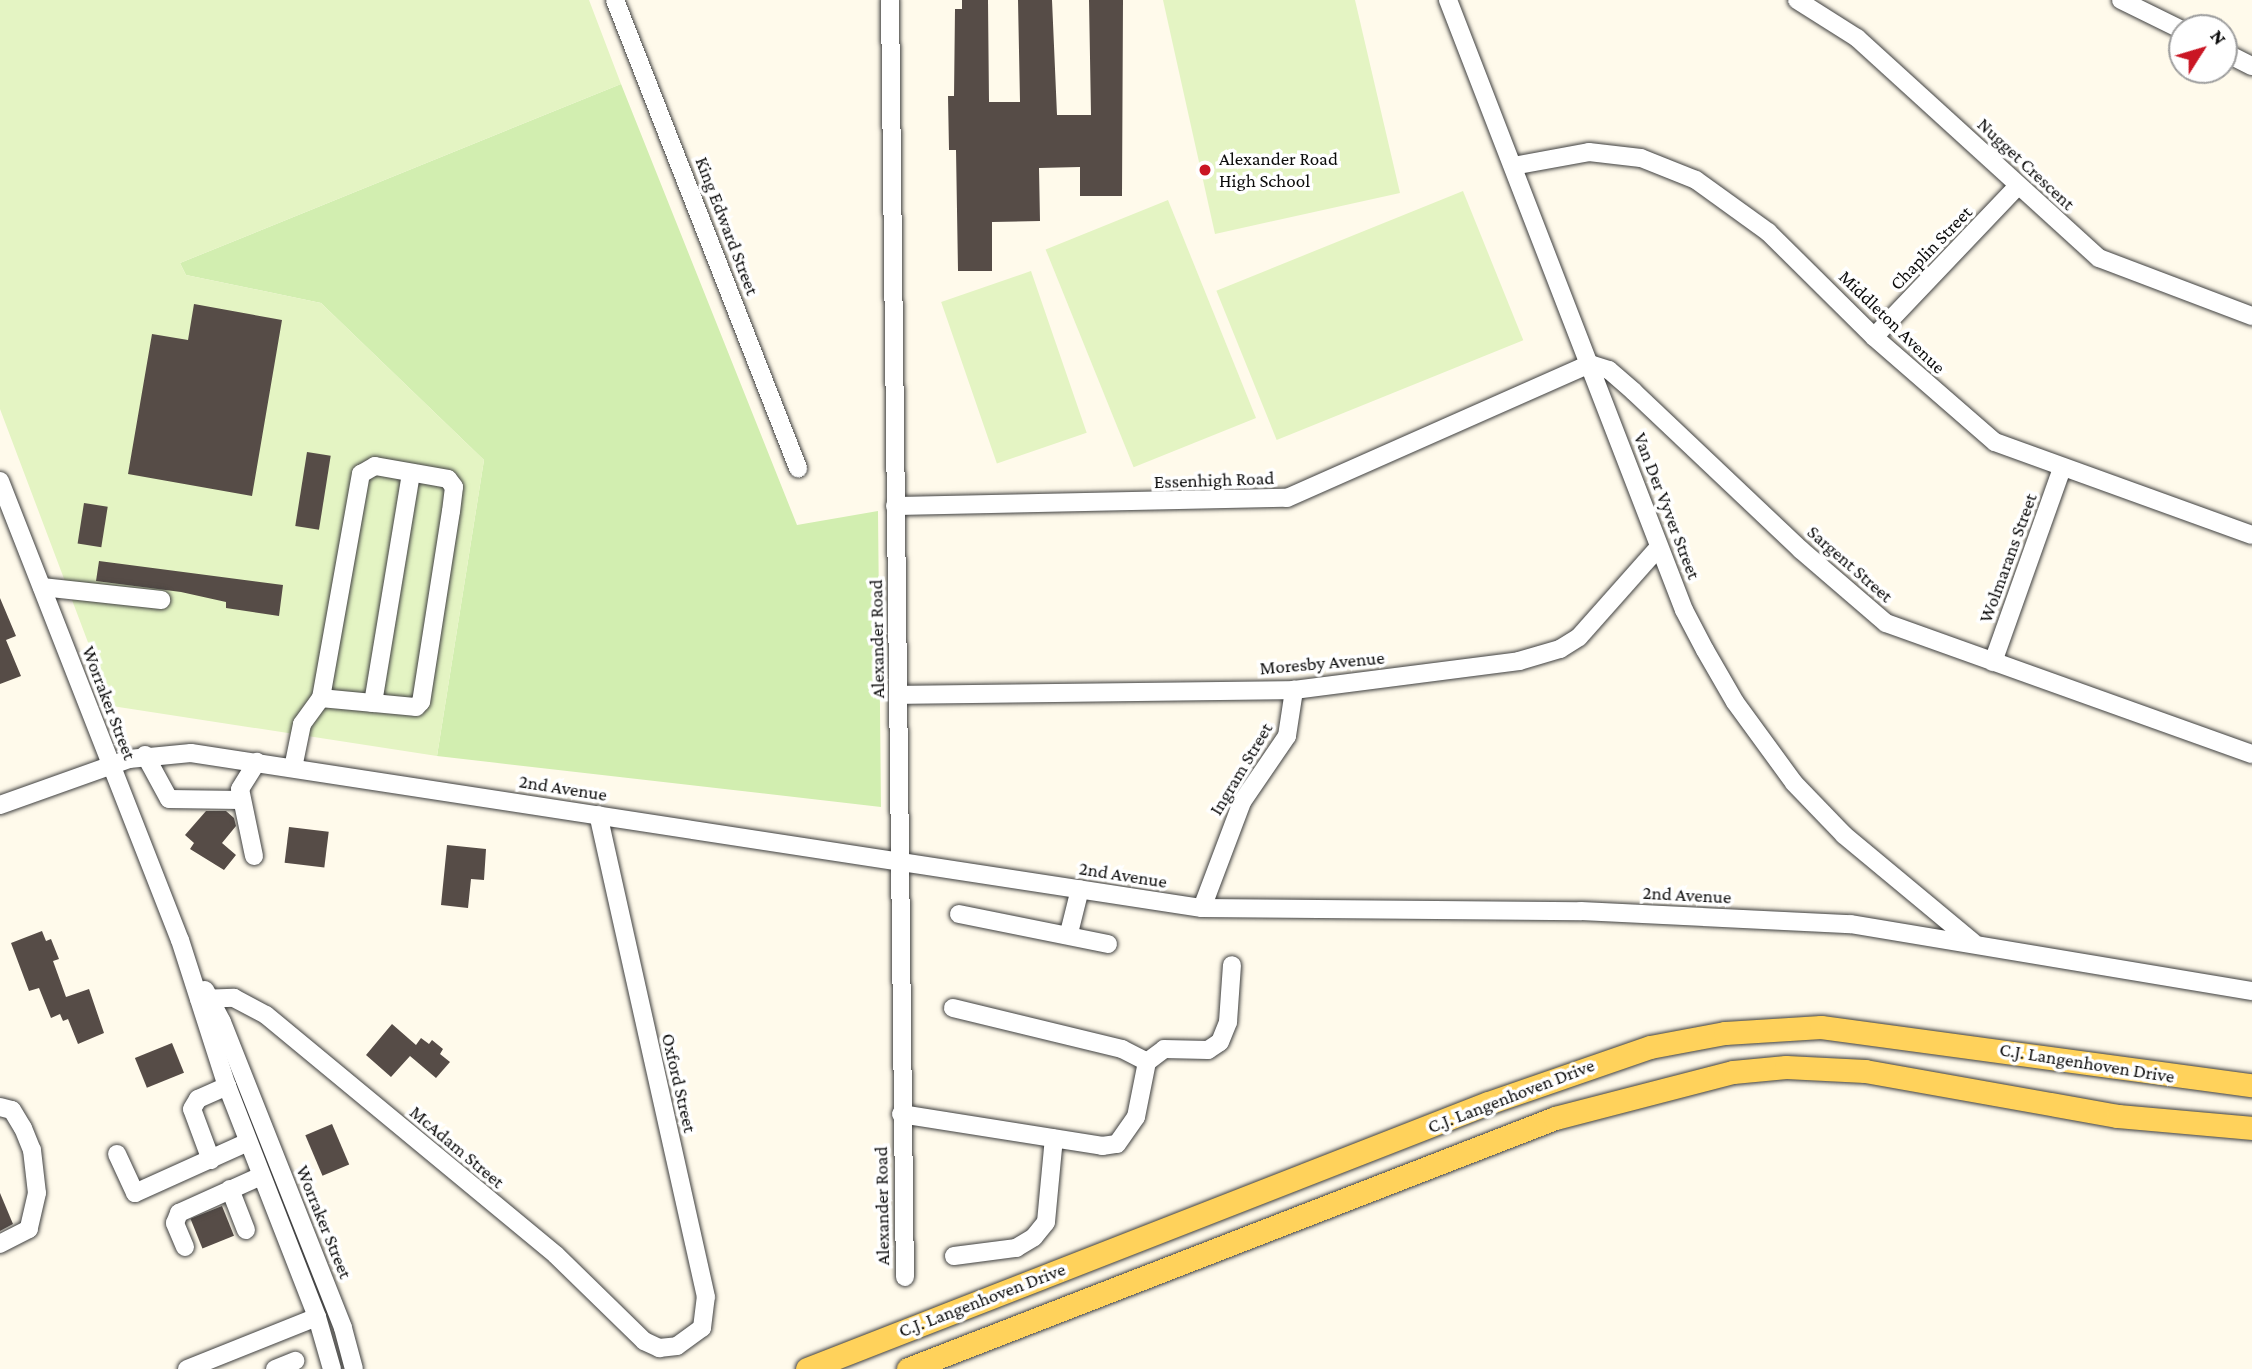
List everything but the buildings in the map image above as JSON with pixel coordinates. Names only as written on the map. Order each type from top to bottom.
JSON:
[{"type":"main road","name":"C.J. Langenhoven Drive","points":[[807,1369],[1488,1103],[1650,1047],[1725,1033],[1833,1028],[2252,1085]]},
{"type":"main road","name":"C.J. Langenhoven Drive","points":[[908,1369],[1555,1118],[1733,1072],[1786,1067],[1865,1071],[2119,1115],[2252,1128]]},
{"type":"street","name":"King Edward Street","points":[[615,0],[798,468]]},
{"type":"street","name":"Alexander Road","points":[[890,0],[905,1277]]},
{"type":"street","name":"Van Der Vyver Street","points":[[1448,0],[1659,547],[1705,650],[1735,702],[1794,783],[1844,835],[1975,943]]},
{"type":"street","name":"Nugget Crescent","points":[[1797,0],[1857,38],[2099,258],[2252,316]]},
{"type":"street","points":[[2121,0],[2168,23]]},
{"type":"street","name":"Middleton Avenue","points":[[1513,166],[1589,152],[1641,158],[1696,180],[1768,232],[1874,337],[1995,442],[2252,535]]},
{"type":"street","name":"Chaplin Street","points":[[1874,337],[2018,186]]},
{"type":"street","name":"Essenhigh Road","points":[[895,506],[1287,498],[1590,364]]},
{"type":"street","name":"Sargent Street","points":[[1590,364],[1609,370],[1626,385],[1873,615],[1993,662],[2252,754]]},
{"type":"street","points":[[293,768],[302,724],[321,698],[361,474],[375,466],[448,479],[454,487],[421,702],[416,707],[321,698]]},
{"type":"street","name":"Wolmarans Street","points":[[1993,662],[2062,468]]},
{"type":"street","points":[[373,703],[411,473]]},
{"type":"street","name":"Worraker Street","points":[[0,481],[180,940],[343,1328],[354,1369]]},
{"type":"street","name":"Moresby Avenue","points":[[899,695],[1294,690],[1519,661],[1560,649],[1592,624],[1659,547]]},
{"type":"street","points":[[42,587],[161,600]]},
{"type":"street","name":"Ingram Street","points":[[1202,908],[1242,802],[1287,736],[1294,690]]},
{"type":"street","name":"2nd Avenue","points":[[0,805],[145,755],[191,753],[1202,908],[1608,912],[1851,924],[2252,991]]},
{"type":"street","points":[[145,755],[169,799],[241,800]]},
{"type":"street","points":[[254,856],[240,789],[257,762]]},
{"type":"street","name":"Oxford Street","points":[[598,815],[706,1297],[702,1328],[677,1346]]},
{"type":"street","points":[[1069,933],[1080,889]]},
{"type":"street","points":[[959,914],[1069,933],[1108,944]]},
{"type":"street","points":[[901,1114],[1102,1146],[1117,1144],[1136,1117],[1147,1062],[1164,1049],[1208,1050],[1220,1042],[1228,1022],[1232,965]]},
{"type":"street","name":"McAdam Street","points":[[204,999],[234,998],[267,1015],[556,1255],[644,1341],[659,1348],[677,1346]]},
{"type":"street","name":"Worraker Street","points":[[204,999],[227,1086],[317,1317],[332,1369]]},
{"type":"street","points":[[953,1009],[1122,1049],[1147,1062]]},
{"type":"street","points":[[211,1160],[192,1109],[198,1099],[227,1086]]},
{"type":"street","points":[[0,1107],[12,1110],[28,1139],[37,1193],[29,1229],[0,1244]]},
{"type":"street","points":[[954,1256],[1016,1248],[1034,1237],[1046,1222],[1054,1138]]},
{"type":"street","points":[[117,1154],[135,1193],[248,1142]]},
{"type":"street","points":[[185,1247],[175,1217],[261,1176]]},
{"type":"street","points":[[230,1189],[246,1230]]},
{"type":"street","points":[[187,1369],[317,1317]]},
{"type":"street","points":[[275,1369],[295,1361]]},
{"type":"green space","points":[[0,0],[589,0],[621,84],[180,263],[186,275],[321,303],[484,460],[437,756],[112,706],[0,409]]},
{"type":"green space","points":[[1163,0],[1355,0],[1400,193],[1215,234]]},
{"type":"green space","points":[[621,84],[797,525],[878,511],[881,807],[437,756],[484,460],[321,303],[186,275],[180,263]]},
{"type":"green space","points":[[1463,191],[1523,340],[1277,440],[1216,291]]},
{"type":"green space","points":[[1168,200],[1256,418],[1134,467],[1046,249]]},
{"type":"green space","points":[[1031,271],[1087,433],[997,464],[941,302]]},
{"type":"place","name":"Alexander Road High School","points":[[1205,170]]}]
